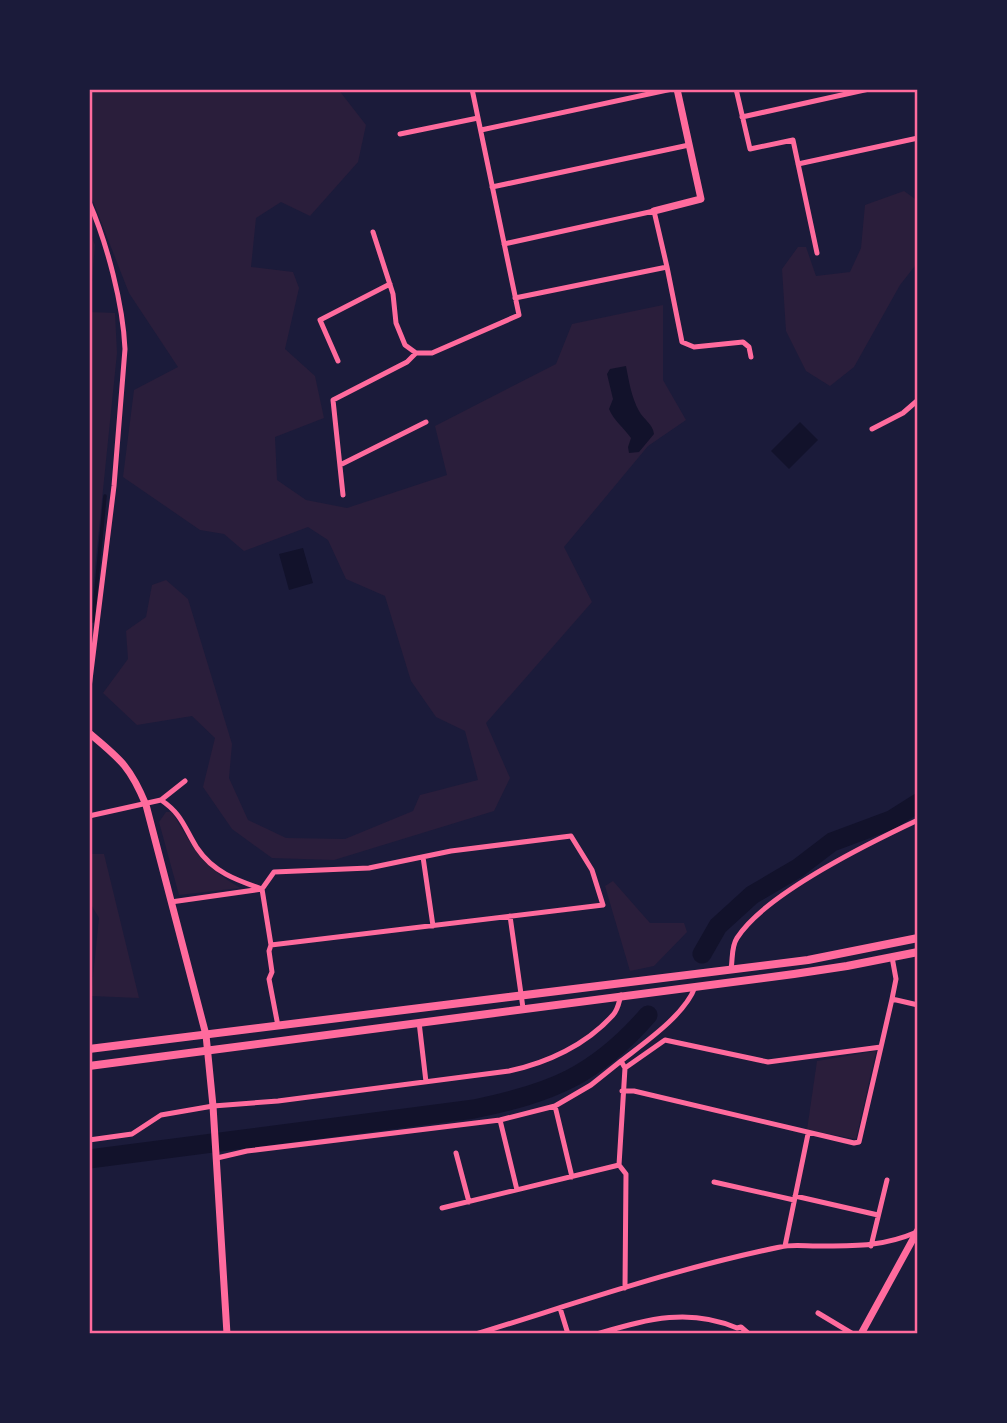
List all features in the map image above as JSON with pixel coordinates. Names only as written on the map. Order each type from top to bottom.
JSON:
[{"type":"main road","points":[[89,1049],[808,960],[918,937]]},
{"type":"main road","points":[[89,1066],[847,966],[918,951]]},
{"type":"street","points":[[373,232],[390,284],[400,334],[405,345],[416,353],[432,353],[519,315],[472,89]]},
{"type":"street","points":[[481,131],[675,89],[701,199],[504,244]]},
{"type":"street","points":[[736,89],[750,149],[793,140],[817,253]]},
{"type":"street","points":[[742,117],[869,89]]},
{"type":"street","points":[[400,134],[478,118]]},
{"type":"street","points":[[798,164],[918,138]]},
{"type":"street","points":[[492,187],[689,145]]},
{"type":"street","points":[[89,202],[118,299],[125,349],[114,486],[89,688]]},
{"type":"street","points":[[653,211],[682,342],[694,347],[743,342],[749,347],[751,357]]},
{"type":"street","points":[[515,298],[667,267]]},
{"type":"street","points":[[338,361],[320,320],[390,284]]},
{"type":"street","points":[[343,495],[333,400],[407,362],[416,353]]},
{"type":"street","points":[[872,429],[903,413],[918,400]]},
{"type":"street","points":[[340,465],[426,422]]},
{"type":"street","points":[[89,733],[124,763],[135,779],[146,805],[206,1035],[217,1158],[227,1334]]},
{"type":"street","points":[[89,816],[161,800],[185,781]]},
{"type":"street","points":[[161,800],[175,809],[199,851],[215,868],[231,879],[262,889]]},
{"type":"street","points":[[731,969],[732,946],[763,909],[867,845],[918,820]]},
{"type":"street","points":[[271,945],[603,905],[592,870],[571,836],[423,857],[369,868],[274,872],[262,889],[271,945],[269,951],[272,972],[269,979],[278,1026]]},
{"type":"street","points":[[423,857],[433,926]]},
{"type":"street","points":[[171,902],[262,889]]},
{"type":"street","points":[[510,916],[523,1008]]},
{"type":"street","points":[[622,1091],[634,1091],[808,1134],[859,1142],[896,979],[892,957]]},
{"type":"street","points":[[217,1158],[247,1151],[500,1120],[555,1106],[592,1085],[662,1029],[692,996],[695,986]]},
{"type":"street","points":[[89,1140],[132,1134],[161,1115],[213,1106],[278,1101],[537,1065],[560,1054],[615,1014],[621,995]]},
{"type":"street","points":[[892,999],[918,1005]]},
{"type":"street","points":[[419,1022],[426,1082]]},
{"type":"street","points":[[625,1068],[665,1040],[768,1062],[881,1047]]},
{"type":"street","points":[[621,1061],[625,1068],[619,1165],[626,1174],[625,1288]]},
{"type":"street","points":[[555,1106],[572,1177]]},
{"type":"street","points":[[500,1120],[517,1190]]},
{"type":"street","points":[[785,1245],[808,1134]]},
{"type":"street","points":[[456,1153],[469,1202]]},
{"type":"street","points":[[442,1208],[619,1165]]},
{"type":"street","points":[[871,1246],[887,1180]]},
{"type":"street","points":[[714,1182],[878,1215]]},
{"type":"street","points":[[476,1334],[625,1288],[785,1245],[871,1246],[895,1241],[917,1231]]},
{"type":"street","points":[[861,1334],[917,1231]]},
{"type":"street","points":[[560,1308],[568,1334]]},
{"type":"street","points":[[818,1313],[853,1334]]},
{"type":"street","points":[[596,1334],[632,1324],[697,1316],[741,1327],[749,1334]]},
{"type":"shaded area","points":[[89,89],[338,89],[366,125],[358,162],[310,216],[281,202],[256,218],[251,267],[293,272],[299,288],[285,349],[315,376],[324,418],[275,437],[277,480],[306,500],[347,508],[447,475],[435,426],[556,364],[572,324],[663,305],[663,380],[686,420],[648,446],[564,547],[592,602],[486,723],[510,778],[494,811],[334,860],[272,858],[232,829],[203,787],[215,738],[192,716],[137,725],[103,693],[128,659],[126,631],[146,617],[152,585],[166,580],[188,599],[232,744],[229,778],[248,820],[286,838],[345,839],[413,811],[420,795],[478,780],[465,731],[436,717],[411,681],[385,596],[346,579],[328,540],[308,527],[244,551],[224,534],[200,530],[123,477],[134,390],[178,367],[129,293],[89,191]]},
{"type":"shaded area","points":[[904,191],[918,201],[918,262],[900,285],[854,367],[830,386],[806,371],[786,331],[782,269],[798,247],[806,247],[816,276],[850,272],[861,248],[865,205]]},
{"type":"shaded area","points":[[89,230],[95,245],[92,281],[89,282]]},
{"type":"shaded area","points":[[89,312],[115,313],[117,353],[90,617]]},
{"type":"shaded area","points":[[626,366],[636,405],[654,434],[639,452],[629,453],[631,438],[609,409],[613,399],[607,374],[610,369]]},
{"type":"shaded area","points":[[800,422],[818,440],[789,469],[771,451]]},
{"type":"shaded area","points":[[303,548],[313,583],[289,590],[279,554]]},
{"type":"shaded area","points":[[166,812],[172,812],[193,847],[207,864],[240,888],[179,895],[159,822]]},
{"type":"shaded area","points":[[89,854],[104,854],[139,998],[91,996],[99,918],[89,901]]},
{"type":"shaded area","points":[[613,881],[650,923],[684,923],[687,932],[654,966],[630,971],[605,886]]},
{"type":"shaded area","points":[[876,1051],[856,1139],[807,1130],[817,1061]]},
{"type":"waterway","points":[[89,620],[93,621],[105,496]]},
{"type":"waterway","points":[[702,954],[718,926],[752,895],[798,868],[832,842],[891,820],[918,803]]},
{"type":"waterway","points":[[89,1159],[474,1109],[501,1103],[570,1079],[609,1053],[648,1015]]}]
